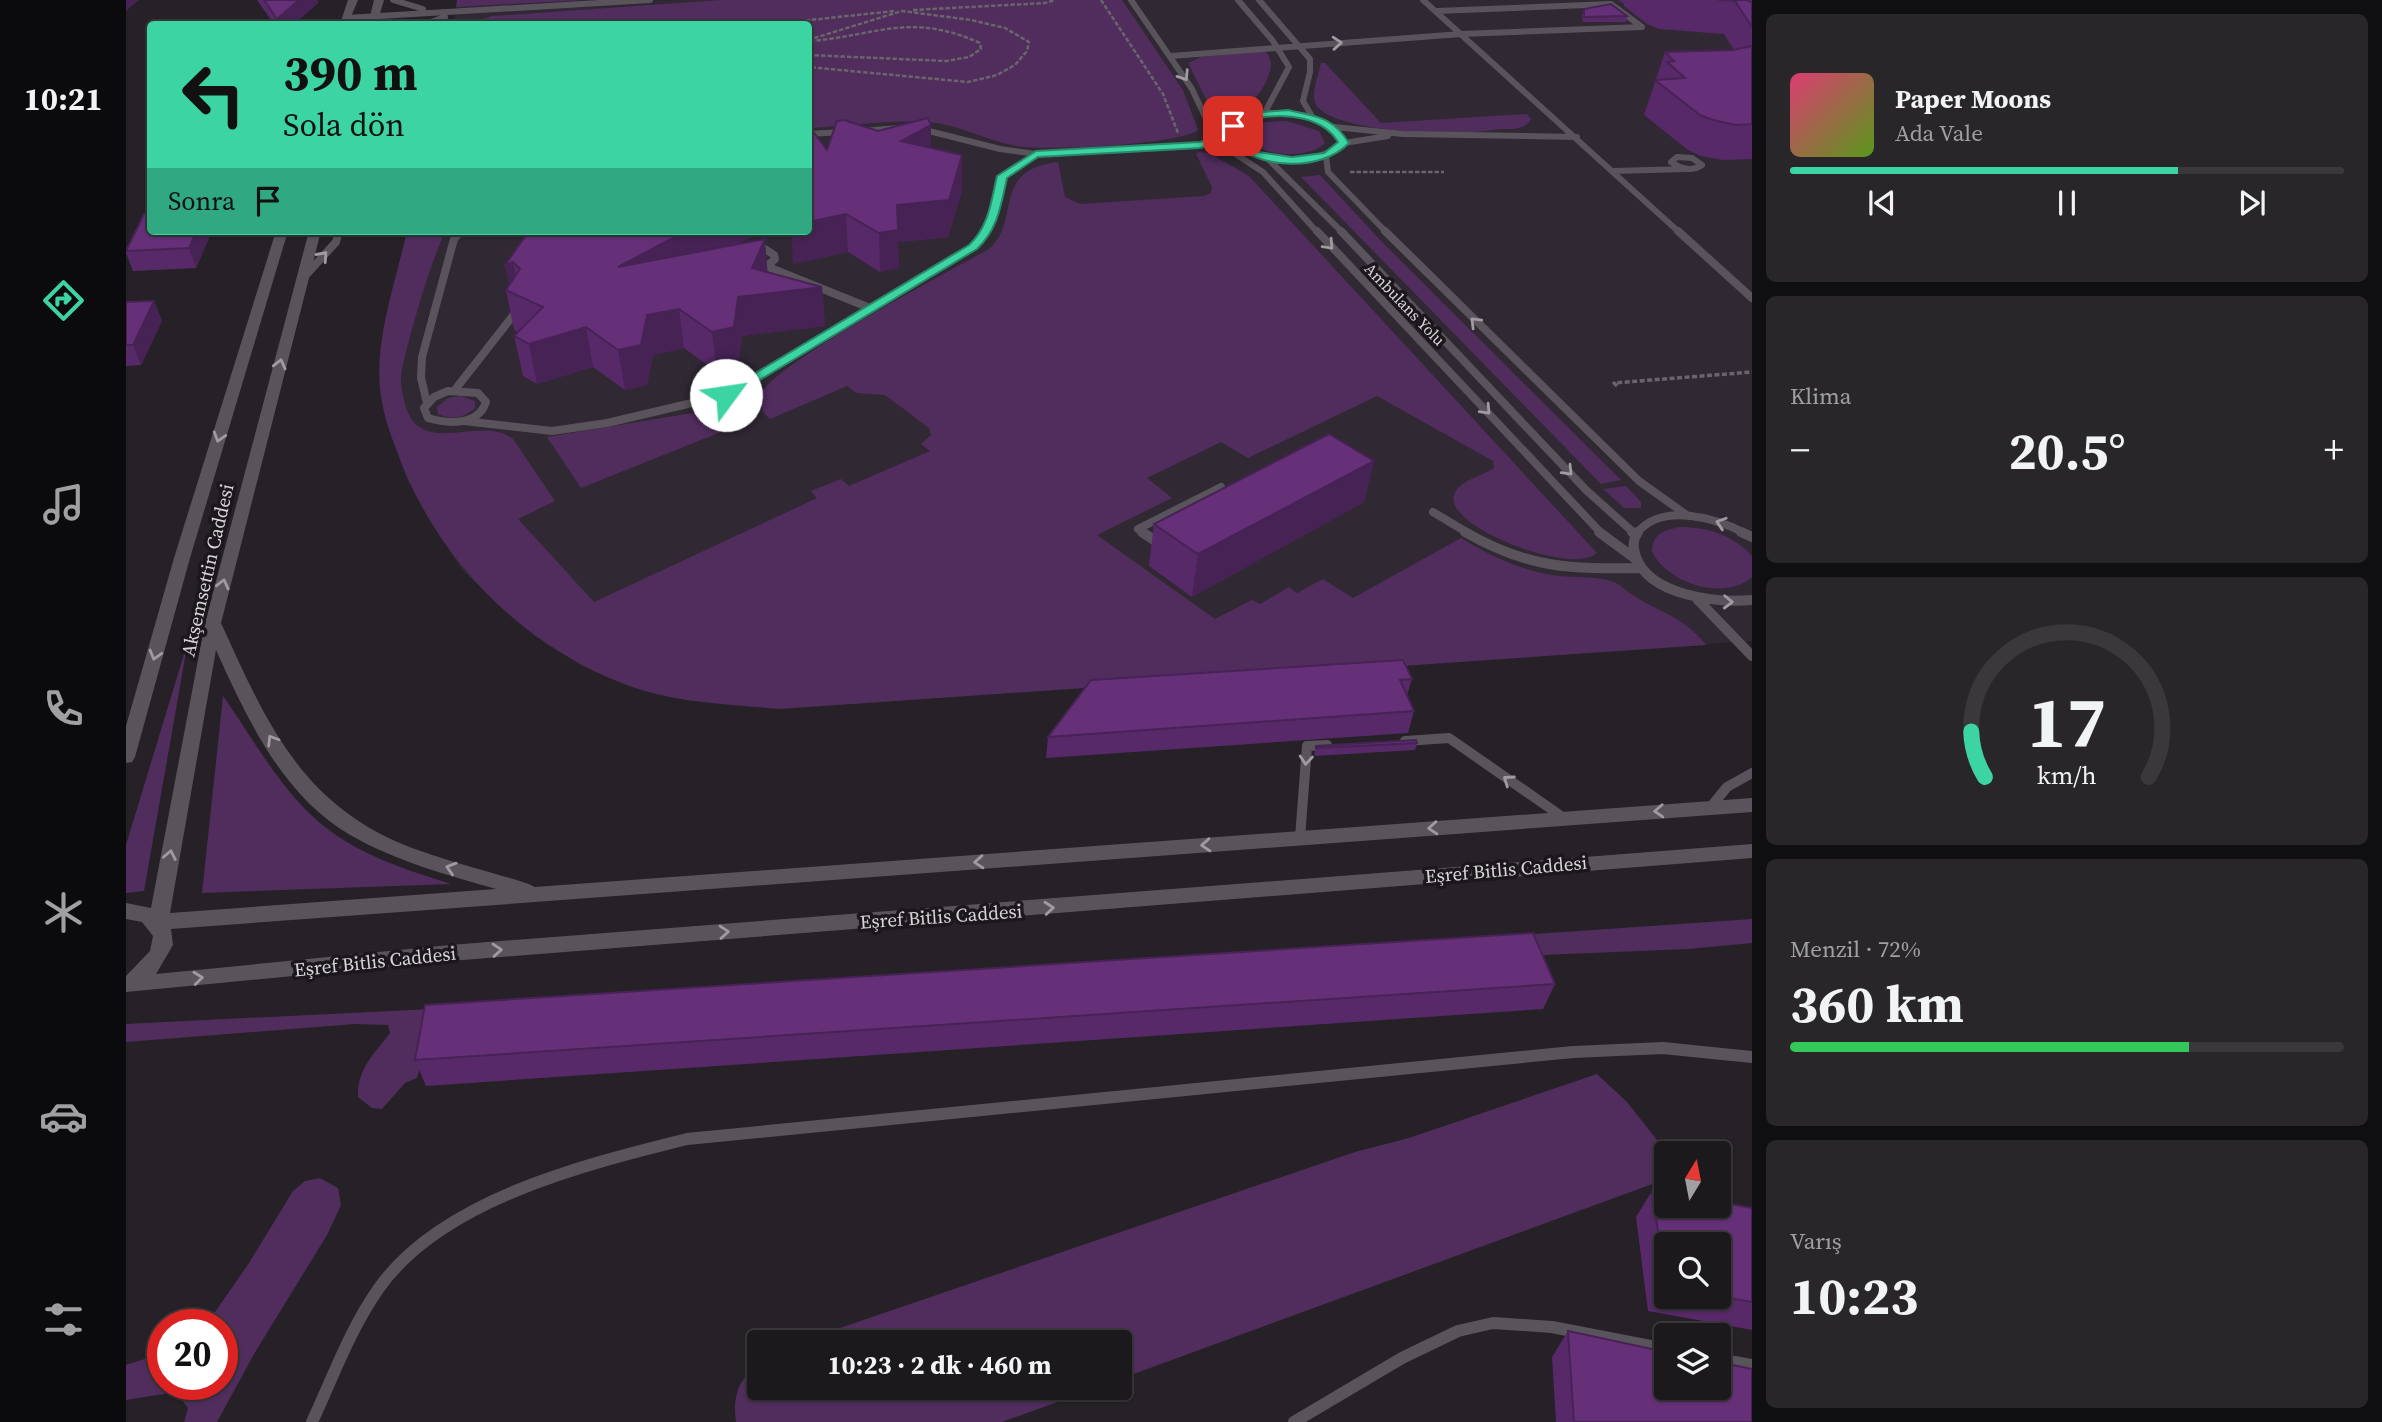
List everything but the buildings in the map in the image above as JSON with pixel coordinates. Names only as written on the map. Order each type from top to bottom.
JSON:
[{"type":"main road","points":[[345,21],[352,0]]},
{"type":"main road","points":[[373,20],[379,0]]},
{"type":"main road","name":"Akşemsettin Caddesi","points":[[126,757],[186,545],[281,235]]},
{"type":"main road","name":"Akşemsettin Caddesi","points":[[158,922],[214,623],[314,235]]},
{"type":"main road","points":[[214,623],[246,696],[274,744],[309,791],[339,819],[369,836],[442,866],[540,895]]},
{"type":"main road","points":[[126,911],[147,915],[158,922],[1752,805]]},
{"type":"main road","name":"Eşref Bitlis Caddesi","points":[[128,986],[450,953],[1752,851]]},
{"type":"main road","name":"Eşref Bitlis Caddesi","points":[[128,986],[156,961],[162,947],[163,934],[158,922]]},
{"type":"lane","points":[[393,0],[405,5],[455,13]]},
{"type":"lane","points":[[345,21],[373,20],[406,14],[650,0]]},
{"type":"lane","points":[[1131,0],[1199,99],[1217,142]]},
{"type":"lane","points":[[1238,0],[1278,47],[1289,67],[1264,114]]},
{"type":"lane","points":[[1259,0],[1310,59],[1310,72],[1303,101],[1313,118]]},
{"type":"lane","points":[[1423,0],[1752,298]]},
{"type":"lane","points":[[1171,56],[1461,34],[1642,27],[1611,4],[1437,11]]},
{"type":"lane","points":[[405,5],[405,21]]},
{"type":"lane","points":[[433,21],[455,13]]},
{"type":"lane","points":[[1231,137],[1233,126],[1241,120],[1264,114],[1288,113],[1313,118],[1334,127],[1403,134],[1577,137]]},
{"type":"lane","points":[[1334,127],[1344,143]]},
{"type":"lane","points":[[812,134],[902,128],[945,133],[1000,149],[1036,154],[1217,142],[1231,137]]},
{"type":"lane","points":[[920,138],[945,133]]},
{"type":"lane","points":[[1231,137],[1242,148],[1266,157],[1292,160],[1326,156],[1344,143],[1403,134]]},
{"type":"lane","name":"Ambulans Yolu","points":[[1217,142],[1269,177],[1294,208],[1608,540],[1656,580],[1697,598]]},
{"type":"lane","points":[[464,421],[481,413],[486,402],[478,393],[454,391],[441,394],[424,408],[428,418],[444,423],[464,421],[517,429],[580,428],[726,395],[973,247],[986,235],[993,218],[1002,176],[1036,154]]},
{"type":"lane","points":[[1326,156],[1328,172],[1349,197],[1639,481],[1688,516]]},
{"type":"lane","points":[[1266,157],[1378,268],[1586,490],[1635,534]]},
{"type":"lane","points":[[1614,171],[1687,169]]},
{"type":"lane","points":[[302,279],[336,242],[339,235]]},
{"type":"lane","points":[[427,403],[421,378],[422,357],[454,239],[458,235]]},
{"type":"lane","points":[[768,267],[774,255],[757,248],[736,251],[726,261],[731,267],[744,271],[768,267],[870,308]]},
{"type":"lane","points":[[454,391],[519,307]]},
{"type":"lane","points":[[1172,538],[1160,544],[1138,528],[1221,486]]},
{"type":"lane","points":[[1433,512],[1492,547],[1530,562],[1568,568],[1640,564],[1632,546],[1635,534],[1646,523],[1665,517],[1688,516],[1731,526],[1752,537]]},
{"type":"lane","points":[[1697,598],[1720,602],[1752,600]]},
{"type":"lane","points":[[1697,598],[1752,656]]},
{"type":"lane","points":[[1398,741],[1449,738],[1564,818]]},
{"type":"lane","points":[[1300,838],[1307,746],[1333,745]]},
{"type":"lane","points":[[1710,808],[1720,791],[1736,779],[1752,773]]},
{"type":"lane","points":[[312,1422],[368,1305],[392,1272],[432,1239],[469,1216],[506,1196],[592,1162],[687,1139],[1573,1052],[1668,1047],[1706,1048],[1752,1057]]},
{"type":"lane","points":[[1294,1422],[1402,1358],[1458,1331],[1493,1323],[1552,1327],[1654,1347]]},
{"type":"lane","points":[[1731,1361],[1752,1365]]},
{"type":"path","points":[[803,21],[902,11],[1045,3],[1055,0]]},
{"type":"path","points":[[1101,0],[1163,94],[1180,137]]},
{"type":"path","points":[[812,39],[902,11],[971,20],[1005,28],[1029,42],[1028,53],[994,76],[968,82],[812,67]]},
{"type":"path","points":[[812,39],[886,27],[919,27],[968,37],[980,43],[981,49],[976,55],[963,60],[946,61],[812,55]]},
{"type":"path","points":[[1328,172],[1444,172]]},
{"type":"path","points":[[1617,386],[1614,383],[1752,372]]},
{"type":"shaded area","points":[[457,0],[1752,0],[1752,641],[779,709],[687,700],[629,686],[581,666],[504,610],[461,569],[408,482],[386,422],[379,372],[406,235],[812,235],[812,21],[454,21]]},
{"type":"shaded area","points":[[457,0],[584,0],[456,7]]},
{"type":"shaded area","points":[[721,0],[1122,0],[1183,90],[1198,130],[1186,135],[1142,143],[1039,148],[999,142],[939,123],[882,122],[812,128],[812,21],[483,19],[492,16]]},
{"type":"shaded area","points":[[1265,51],[1271,60],[1271,66],[1258,94],[1247,104],[1216,119],[1188,63],[1201,57]]},
{"type":"shaded area","points":[[1321,63],[1325,63],[1381,123],[1527,114],[1531,119],[1519,128],[1455,133],[1401,131],[1348,122],[1328,115],[1316,105],[1314,90]]},
{"type":"shaded area","points":[[1287,121],[1319,131],[1325,143],[1307,152],[1282,154],[1259,148],[1246,134],[1249,129],[1264,122]]},
{"type":"shaded area","points":[[1209,153],[1249,176],[1597,553],[1583,558],[1563,558],[1538,553],[1512,545],[1469,521],[1456,508],[1454,495],[1466,482],[1494,468],[1493,461],[1377,396],[1248,458],[1221,442],[1147,478],[1172,498],[1097,535],[1215,619],[1252,600],[1260,604],[1289,587],[1297,593],[1323,579],[1353,598],[1461,538],[1496,557],[1534,571],[1614,582],[1688,627],[1706,645],[779,709],[683,699],[645,691],[588,668],[552,647],[518,622],[487,594],[435,529],[415,493],[392,438],[384,413],[379,369],[383,329],[406,235],[444,235],[427,279],[402,370],[401,381],[408,411],[418,426],[429,431],[490,431],[513,439],[555,501],[518,519],[594,602],[817,498],[811,491],[841,479],[849,486],[930,451],[921,444],[931,435],[929,428],[885,395],[856,393],[847,386],[770,419],[763,412],[760,395],[773,380],[796,362],[903,296],[989,249],[999,237],[1015,185],[1023,175],[1037,167],[1058,162],[1065,197],[1080,204],[1204,196],[1211,193],[1212,187],[1196,154]]},
{"type":"shaded area","points":[[1320,175],[1383,243],[1621,480],[1601,484],[1301,177]]},
{"type":"shaded area","points":[[461,396],[475,401],[475,408],[458,417],[438,414],[437,407],[448,398]]},
{"type":"shaded area","points":[[698,412],[721,414],[736,426],[581,488],[547,437]]},
{"type":"shaded area","points":[[1626,486],[1641,502],[1641,508],[1624,508],[1603,489]]},
{"type":"shaded area","points":[[1680,527],[1710,531],[1737,543],[1752,556],[1752,577],[1726,588],[1712,588],[1697,586],[1670,572],[1652,552],[1654,541],[1660,534]]},
{"type":"shaded area","points":[[188,641],[144,891],[126,893],[126,845]]},
{"type":"shaded area","points":[[223,696],[282,782],[325,827],[370,854],[451,884],[202,893]]},
{"type":"shaded area","points":[[1752,919],[1752,943],[1688,949],[1470,958],[432,1028],[417,1078],[405,1083],[382,1109],[372,1108],[358,1097],[358,1087],[363,1070],[390,1033],[388,1025],[355,1024],[126,1042],[126,1024],[472,1007]]},
{"type":"shaded area","points":[[1597,1074],[1627,1102],[1658,1141],[1654,1141],[1654,1183],[1132,1375],[1132,1330],[834,1330],[1355,1152],[1409,1138]]},
{"type":"shaded area","points":[[320,1178],[338,1188],[341,1205],[327,1235],[238,1383],[238,1309],[217,1309],[293,1191],[305,1181]]},
{"type":"shaded area","points":[[147,1358],[147,1397],[126,1400],[126,1365]]},
{"type":"shaded area","points":[[746,1375],[747,1400],[1063,1400],[1002,1422],[736,1422],[736,1396]]},
{"type":"shaded area","points":[[182,1400],[229,1400],[217,1422],[184,1422],[188,1408]]},
{"type":"route","points":[[726,395],[973,247],[986,235],[993,218],[1002,176],[1036,154],[1200,145],[1231,137],[1242,148],[1256,154],[1279,159],[1311,160],[1326,156],[1344,143],[1334,127],[1306,116],[1288,113],[1254,115],[1233,126]]}]
